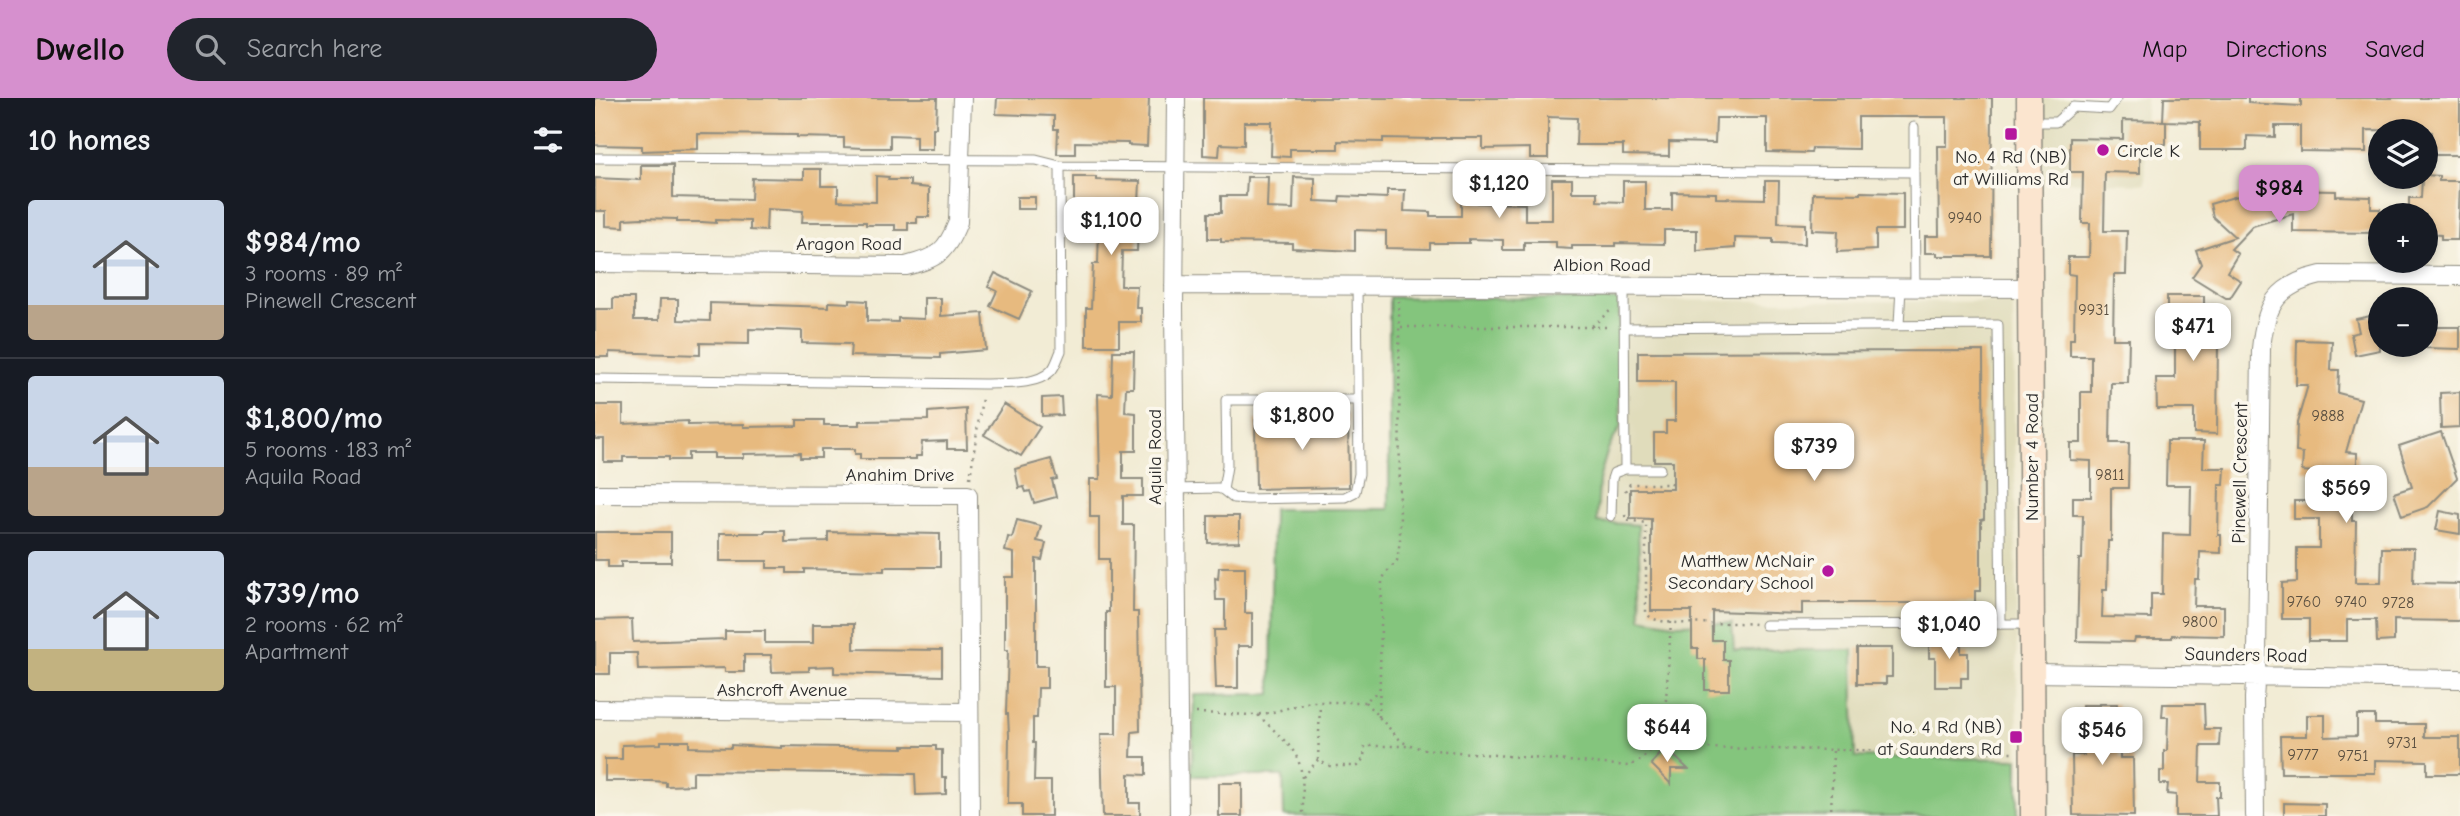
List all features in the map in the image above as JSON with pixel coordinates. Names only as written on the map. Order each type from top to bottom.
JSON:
[{"type":"main road","name":"Number 4 Road","points":[[2029,110],[2033,816]]},
{"type":"street","name":"Aragon Road","points":[[595,263],[906,266],[925,261],[942,252],[958,222],[962,98]]},
{"type":"street","name":"Aquila Road","points":[[1176,98],[1174,285],[1178,816]]},
{"type":"street","name":"Pinewell Crescent","points":[[2255,816],[2261,349],[2267,313],[2284,289],[2293,283],[2321,275],[2460,276]]},
{"type":"street","name":"Albion Road","points":[[1174,285],[2031,288]]},
{"type":"street","name":"Anahim Drive","points":[[595,494],[968,495],[970,816]]},
{"type":"street","name":"Saunders Road","points":[[2032,673],[2460,679]]},
{"type":"street","name":"Ashcroft Avenue","points":[[595,709],[969,712]]},
{"type":"lane","points":[[2029,110],[2056,122],[2073,107],[2109,108],[2117,98]]},
{"type":"lane","points":[[1899,326],[1908,286],[1914,127]]},
{"type":"lane","points":[[595,158],[1036,160],[1061,166],[1914,172]]},
{"type":"lane","points":[[595,379],[984,384],[1043,377],[1053,370],[1061,351],[1061,166]]},
{"type":"lane","points":[[1175,489],[1223,489],[1233,498],[1248,499],[1351,495],[1359,482],[1357,284]]},
{"type":"lane","points":[[1625,285],[1625,469]]},
{"type":"lane","points":[[1625,328],[1994,324],[1999,329],[2001,624]]},
{"type":"lane","points":[[1223,489],[1227,466],[1226,400],[1358,400]]},
{"type":"lane","points":[[1611,516],[1614,473],[1625,469],[1660,469]]},
{"type":"lane","points":[[1765,625],[2032,624]]},
{"type":"path","points":[[1379,717],[1382,582],[1385,574],[1397,561],[1399,551],[1398,284]]},
{"type":"path","points":[[1591,326],[1609,310],[1625,311]]},
{"type":"path","points":[[1400,327],[1625,328]]},
{"type":"path","points":[[968,495],[984,384]]},
{"type":"path","points":[[1625,490],[1630,484],[1673,484]]},
{"type":"path","points":[[1625,503],[1626,520],[1646,523],[1646,612],[1653,619],[1765,625]]},
{"type":"path","points":[[1318,760],[1324,765],[1355,767],[1362,763],[1365,746],[1408,746],[1633,765],[1641,761],[1666,735],[1671,622]]},
{"type":"path","points":[[1177,712],[1258,715],[1310,702],[1365,702],[1379,690]]},
{"type":"path","points":[[1303,777],[1318,760],[1320,702]]},
{"type":"path","points":[[1365,702],[1408,746]]},
{"type":"path","points":[[1258,715],[1293,747],[1303,777],[1303,816]]},
{"type":"path","points":[[1666,735],[1676,745],[1688,748],[2016,752]]},
{"type":"path","points":[[1831,816],[1833,750]]},
{"type":"shaded area","points":[[2036,98],[2146,98],[2145,184],[2035,181]]},
{"type":"shaded area","name":"Matthew McNair Secondary School","points":[[1619,300],[2013,302],[2018,759],[1855,758],[1734,650],[1732,623],[1674,624],[1641,618],[1638,525],[1597,523],[1599,480],[1608,449],[1621,426]]},
{"type":"green space","points":[[1389,297],[1619,300],[1621,426],[1608,449],[1599,480],[1597,522],[1638,525],[1641,618],[1674,624],[1732,623],[1734,650],[1853,650],[1855,757],[2018,759],[2018,816],[1284,816],[1283,776],[1192,776],[1194,695],[1271,694],[1273,509],[1389,509]]},
{"type":"building","points":[[595,98],[937,98],[936,128],[933,128],[933,149],[916,149],[916,136],[890,135],[890,148],[862,148],[844,147],[844,138],[698,134],[698,149],[642,151],[642,146],[595,145]]},
{"type":"building","points":[[997,98],[1149,98],[1147,146],[1075,142],[1075,154],[1057,154],[1058,129],[1054,129],[1054,116],[996,114]]},
{"type":"building","points":[[1203,98],[1992,98],[1991,256],[1937,256],[1937,253],[1925,253],[1925,236],[1939,236],[1938,146],[1947,146],[1947,117],[1858,117],[1858,149],[1812,148],[1811,153],[1767,152],[1767,118],[1716,118],[1715,143],[1669,142],[1669,156],[1623,155],[1623,145],[1576,145],[1577,118],[1548,117],[1548,158],[1530,158],[1530,148],[1483,149],[1483,138],[1338,141],[1338,149],[1290,149],[1290,157],[1271,156],[1272,122],[1244,122],[1244,145],[1220,144],[1219,156],[1203,155]]},
{"type":"building","points":[[2164,98],[2248,98],[2248,103],[2301,106],[2301,98],[2460,98],[2460,155],[2438,155],[2438,119],[2368,119],[2366,152],[2300,151],[2300,126],[2275,126],[2275,137],[2247,136],[2247,150],[2200,150],[2200,122],[2163,121]]},
{"type":"building","points":[[2123,120],[2166,121],[2166,144],[2140,145],[2140,173],[2105,172],[2104,231],[2127,231],[2126,275],[2114,275],[2113,339],[2129,339],[2128,383],[2111,383],[2110,443],[2129,443],[2128,488],[2111,488],[2111,541],[2108,541],[2107,590],[2103,590],[2102,617],[2151,618],[2151,594],[2162,594],[2163,534],[2190,535],[2191,485],[2166,485],[2167,441],[2204,441],[2203,468],[2225,468],[2224,485],[2219,485],[2218,535],[2221,535],[2221,553],[2200,552],[2194,606],[2224,606],[2224,636],[2172,635],[2172,638],[2135,638],[2134,642],[2077,641],[2083,515],[2073,515],[2073,497],[2091,497],[2091,461],[2070,460],[2070,443],[2081,443],[2081,392],[2091,392],[2091,356],[2070,356],[2070,339],[2074,339],[2075,275],[2068,274],[2068,257],[2089,257],[2090,223],[2082,223],[2083,172],[2070,172],[2070,138],[2123,139]]},
{"type":"building","points":[[641,165],[673,165],[673,197],[751,199],[752,178],[804,179],[804,169],[821,169],[821,186],[838,186],[838,201],[876,202],[876,176],[889,177],[888,180],[910,180],[910,186],[929,188],[929,217],[917,217],[917,223],[908,223],[908,230],[895,230],[895,225],[866,225],[866,222],[802,222],[803,211],[767,209],[766,231],[750,230],[750,221],[677,222],[677,219],[642,218],[624,219],[624,227],[606,226],[606,211],[595,211],[595,178],[641,180]]},
{"type":"building","points":[[2438,176],[2439,181],[2460,181],[2458,240],[2441,240],[2441,235],[2438,235],[2438,203],[2409,203],[2409,198],[2421,198],[2421,189],[2438,189]]},
{"type":"building","points":[[1074,177],[1140,181],[1137,251],[1122,251],[1121,286],[1137,286],[1136,308],[1141,308],[1141,322],[1119,322],[1119,346],[1086,346],[1086,308],[1091,308],[1093,264],[1098,264],[1099,228],[1104,228],[1104,204],[1074,204]]},
{"type":"building","points":[[1247,177],[1268,177],[1267,208],[1293,209],[1294,177],[1315,178],[1315,201],[1339,202],[1340,196],[1387,198],[1387,190],[1405,190],[1404,211],[1430,212],[1430,216],[1461,216],[1461,181],[1478,181],[1478,203],[1525,204],[1525,220],[1552,220],[1552,179],[1572,179],[1572,192],[1597,192],[1597,201],[1623,202],[1623,181],[1645,181],[1645,210],[1672,210],[1672,192],[1716,193],[1716,198],[1765,199],[1765,181],[1779,181],[1778,223],[1805,224],[1805,244],[1773,243],[1773,239],[1735,238],[1735,248],[1697,251],[1697,230],[1664,230],[1664,244],[1615,243],[1615,246],[1572,246],[1572,249],[1556,248],[1556,242],[1524,242],[1524,250],[1503,250],[1503,240],[1469,239],[1469,243],[1430,243],[1430,249],[1386,248],[1386,231],[1355,230],[1355,251],[1292,248],[1292,243],[1221,242],[1221,239],[1208,239],[1208,213],[1221,213],[1221,196],[1246,196]]},
{"type":"building","points":[[2272,186],[2274,190],[2336,191],[2336,196],[2371,197],[2371,203],[2368,203],[2368,233],[2293,232],[2293,214],[2253,226],[2231,249],[2238,254],[2227,272],[2241,281],[2230,298],[2192,277],[2201,264],[2196,250],[2235,237],[2213,217],[2210,204]]},
{"type":"building","points":[[1813,193],[1903,193],[1903,230],[1876,230],[1876,250],[1837,252],[1838,231],[1812,230]]},
{"type":"building","points":[[1017,197],[1035,197],[1035,209],[1017,209]]},
{"type":"building","points":[[995,273],[1032,291],[1019,319],[990,306],[997,291],[988,287]]},
{"type":"building","points":[[2167,296],[2204,296],[2204,323],[2225,323],[2225,341],[2218,341],[2217,434],[2194,433],[2194,409],[2157,409],[2156,378],[2175,378],[2175,340],[2167,340]]},
{"type":"building","points":[[613,298],[634,298],[634,320],[659,320],[660,299],[678,299],[678,320],[710,321],[710,303],[829,307],[829,302],[850,303],[850,300],[867,301],[867,321],[898,322],[898,318],[924,319],[924,298],[941,298],[941,316],[983,313],[986,350],[940,354],[940,358],[850,356],[851,344],[802,343],[802,331],[749,329],[749,344],[700,343],[700,355],[609,352],[609,357],[595,357],[595,309],[613,309]]},
{"type":"building","points":[[2368,316],[2368,352],[2355,355],[2351,334],[2359,332],[2356,319]]},
{"type":"building","points":[[2438,327],[2460,327],[2460,349],[2438,348]]},
{"type":"building","points":[[2297,340],[2332,341],[2331,370],[2339,370],[2338,393],[2361,399],[2346,452],[2357,453],[2357,473],[2352,472],[2352,521],[2356,521],[2355,583],[2381,583],[2382,548],[2414,548],[2413,583],[2460,584],[2460,621],[2394,620],[2394,641],[2377,642],[2376,620],[2347,620],[2347,641],[2309,641],[2309,619],[2282,619],[2282,583],[2297,582],[2297,548],[2319,548],[2319,519],[2294,519],[2294,501],[2315,501],[2315,472],[2302,471],[2303,453],[2296,452],[2297,423],[2308,385],[2296,385]]},
{"type":"building","points":[[1113,351],[1134,351],[1133,388],[1126,388],[1125,412],[1136,413],[1136,451],[1123,451],[1123,479],[1143,479],[1143,496],[1123,496],[1123,525],[1134,525],[1133,612],[1138,612],[1140,731],[1132,732],[1131,757],[1146,757],[1146,775],[1129,774],[1129,803],[1140,803],[1140,816],[1103,816],[1101,734],[1116,734],[1116,687],[1106,687],[1109,559],[1099,559],[1099,517],[1090,517],[1090,479],[1100,479],[1098,394],[1112,395]]},
{"type":"building","points":[[1983,351],[1984,519],[1981,520],[1981,591],[1975,591],[1975,603],[1802,603],[1802,614],[1712,611],[1712,640],[1723,640],[1723,660],[1729,660],[1729,690],[1705,690],[1705,659],[1698,659],[1698,648],[1692,648],[1692,611],[1651,611],[1651,519],[1630,518],[1630,489],[1673,489],[1673,461],[1654,461],[1654,433],[1666,433],[1666,421],[1675,421],[1675,382],[1638,382],[1638,352]]},
{"type":"building","points":[[2460,392],[2460,427],[2441,428],[2440,393]]},
{"type":"building","points":[[1061,397],[1062,415],[1042,416],[1042,398]]},
{"type":"building","points":[[1004,404],[1040,427],[1021,456],[984,435]]},
{"type":"building","points":[[595,405],[623,405],[623,424],[688,421],[688,425],[744,424],[744,427],[797,426],[797,420],[824,420],[824,425],[860,425],[860,421],[928,420],[928,412],[966,409],[967,449],[947,449],[947,441],[922,442],[921,456],[916,456],[916,459],[860,459],[860,454],[855,454],[855,449],[821,449],[821,458],[800,458],[800,453],[744,454],[744,458],[714,458],[714,453],[688,453],[688,460],[669,460],[669,457],[623,457],[623,462],[604,462],[604,439],[595,439]]},
{"type":"building","points":[[1348,415],[1349,487],[1256,489],[1255,420],[1285,420],[1285,416]]},
{"type":"building","points":[[2441,432],[2457,478],[2428,507],[2402,516],[2394,493],[2412,487],[2399,446]]},
{"type":"building","points":[[1051,459],[1057,479],[1052,480],[1056,497],[1034,503],[1030,491],[1026,492],[1024,487],[1019,488],[1015,469]]},
{"type":"building","points":[[2440,511],[2460,515],[2460,534],[2436,530]]},
{"type":"building","points":[[1208,516],[1239,516],[1239,542],[1208,543]]},
{"type":"building","points":[[1017,520],[1041,526],[1037,541],[1046,543],[1042,560],[1036,559],[1036,666],[1047,666],[1047,688],[1038,688],[1037,718],[1033,718],[1033,743],[1034,781],[1051,781],[1051,816],[1022,816],[1022,804],[1008,804],[1005,577],[1014,577],[1014,553],[1005,551],[1008,537],[1012,538]]},
{"type":"building","points":[[785,531],[785,542],[828,541],[828,532],[940,534],[940,567],[884,567],[884,571],[804,569],[804,573],[787,573],[787,568],[767,568],[767,561],[720,561],[720,533]]},
{"type":"building","points":[[595,532],[671,532],[671,562],[621,562],[621,567],[608,567],[608,560],[595,560]]},
{"type":"building","points":[[1219,567],[1245,567],[1245,613],[1252,613],[1252,646],[1238,646],[1238,688],[1216,688],[1214,630],[1225,630],[1225,600],[1216,600],[1215,578],[1218,579]]},
{"type":"building","points":[[632,619],[633,642],[725,639],[725,631],[765,631],[765,643],[813,643],[813,624],[854,624],[854,649],[942,650],[942,676],[834,673],[834,666],[809,667],[809,671],[772,672],[771,655],[744,655],[744,672],[725,672],[725,668],[638,670],[637,653],[610,653],[610,674],[595,674],[595,620]]},
{"type":"building","points":[[1935,634],[1961,635],[1961,653],[1968,653],[1968,678],[1961,678],[1961,687],[1935,687],[1935,658],[1929,658],[1929,642],[1935,642]]},
{"type":"building","points":[[1857,648],[1892,648],[1892,677],[1886,677],[1886,684],[1857,684]]},
{"type":"building","points":[[2117,704],[2116,728],[2121,728],[2120,758],[2133,758],[2134,816],[2073,815],[2072,755],[2084,755],[2082,705]]},
{"type":"building","points":[[2163,704],[2204,704],[2205,729],[2220,729],[2219,746],[2201,746],[2200,782],[2220,782],[2220,797],[2216,797],[2217,816],[2176,816],[2176,795],[2167,794],[2168,784],[2160,784],[2160,771],[2164,771],[2164,751],[2167,751],[2168,717],[2162,717]]},
{"type":"building","points":[[2307,715],[2325,715],[2325,737],[2357,736],[2357,715],[2375,715],[2375,724],[2424,724],[2424,737],[2460,737],[2460,774],[2427,774],[2427,761],[2375,760],[2375,773],[2281,773],[2280,736],[2307,736]]},
{"type":"building","points":[[661,741],[689,741],[689,747],[731,748],[731,745],[782,748],[936,746],[936,750],[942,750],[942,777],[946,777],[946,794],[916,795],[915,774],[695,771],[693,785],[666,786],[666,782],[605,781],[605,759],[622,759],[622,745],[661,744]]},
{"type":"building","points":[[1666,748],[1688,769],[1671,769],[1671,784],[1651,764]]},
{"type":"building","points":[[1219,783],[1242,783],[1242,816],[1219,816]]},
{"type":"building","points":[[2284,803],[2325,804],[2325,816],[2284,816]]},
{"type":"place","name":"No. 4 Rd (NB) at Williams Rd","points":[[2011,134]]},
{"type":"place","name":"Circle K","points":[[2103,150]]},
{"type":"place","name":"Matthew McNair Secondary School","points":[[1828,571]]},
{"type":"place","name":"No. 4 Rd (NB) at Saunders Rd","points":[[2016,737]]}]
